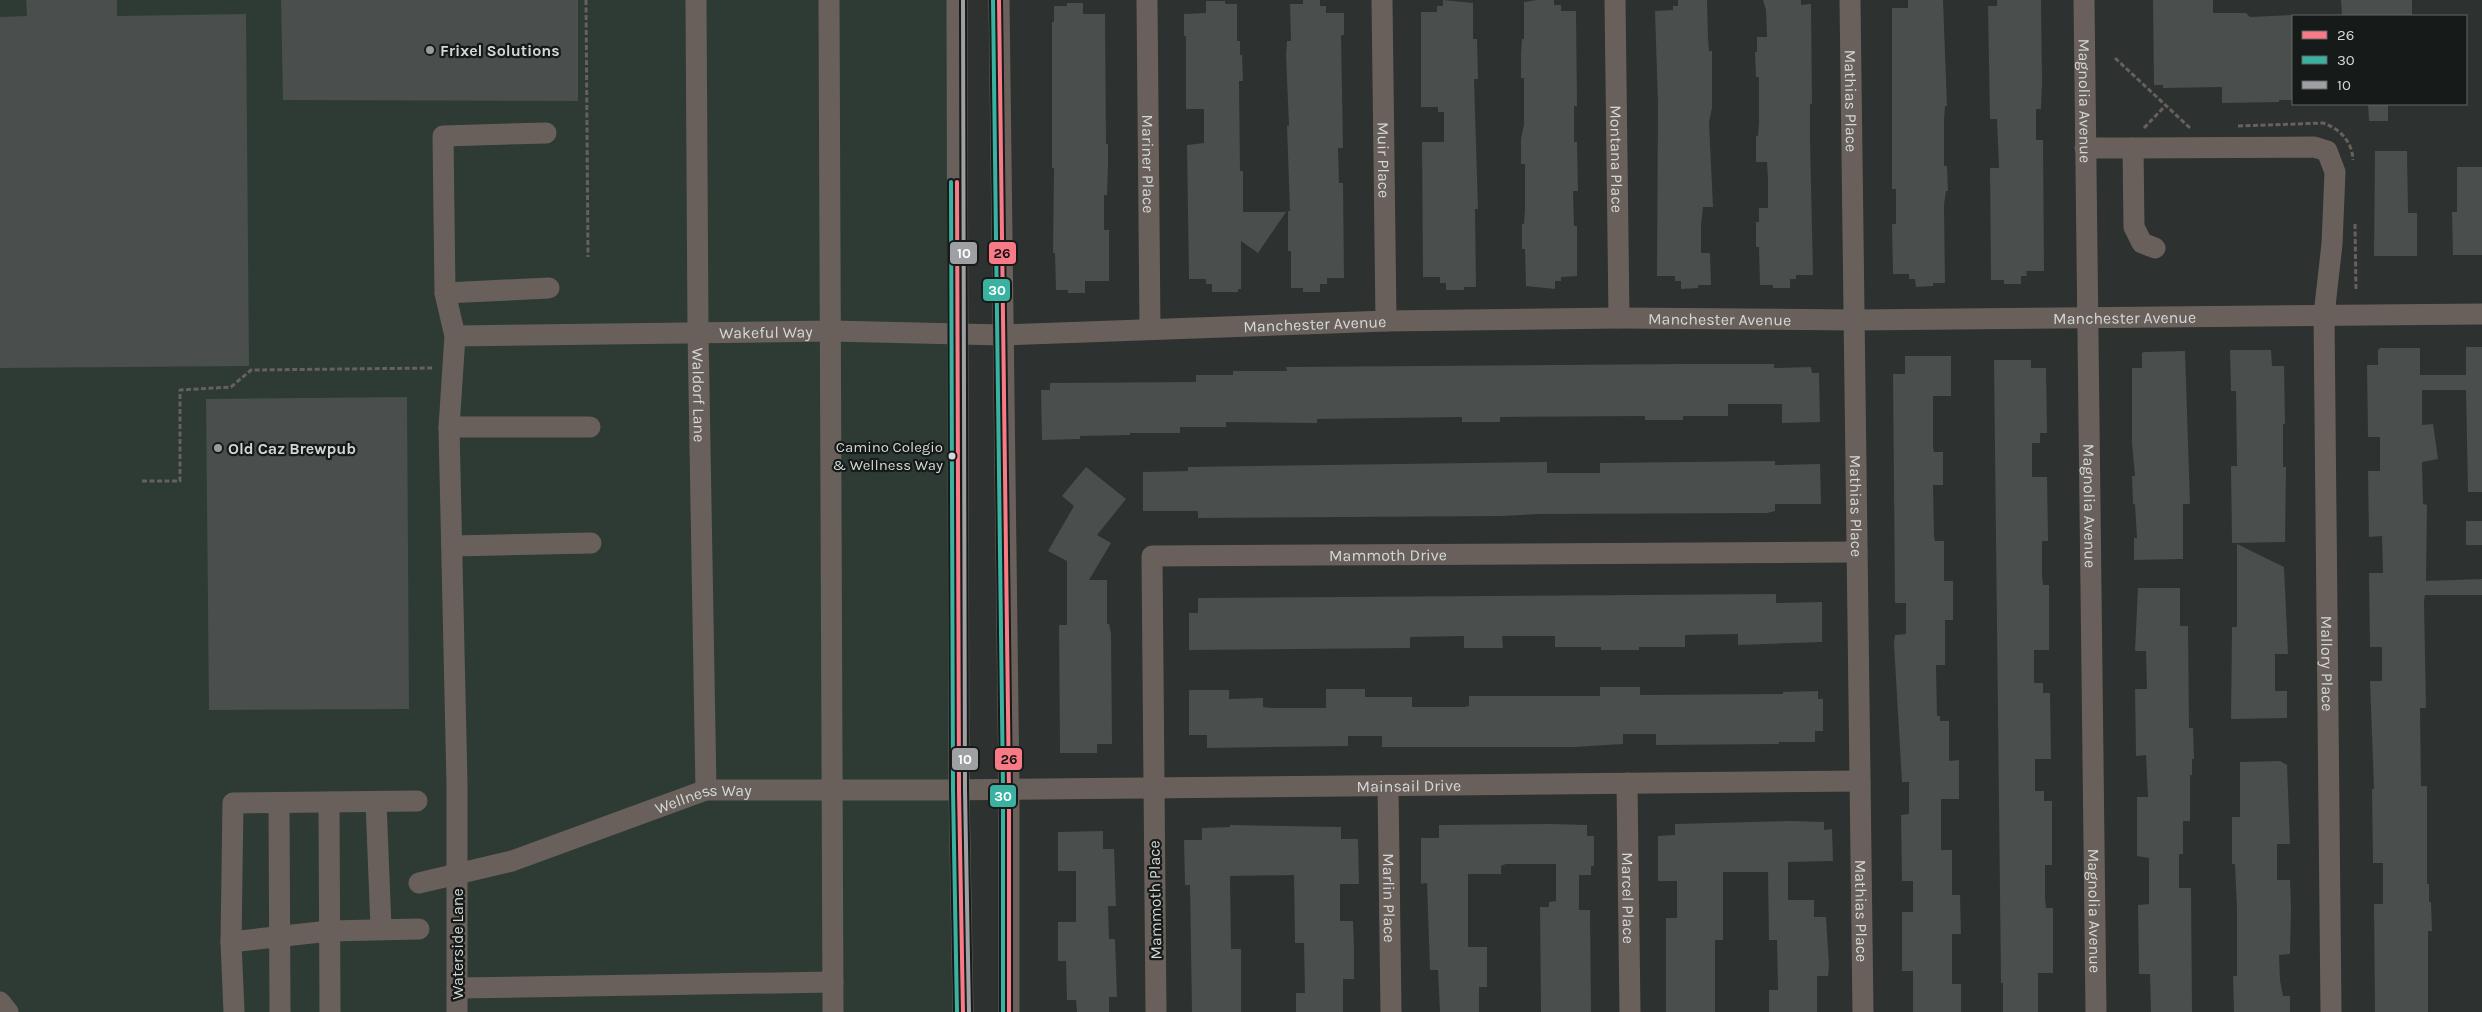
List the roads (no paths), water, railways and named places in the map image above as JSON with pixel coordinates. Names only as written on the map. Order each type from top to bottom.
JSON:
[{"type":"street","name":"Waldorf Lane","points":[[696,0],[698,332],[706,790]]},
{"type":"street","points":[[830,0],[834,790],[833,1012]]},
{"type":"street","points":[[957,0],[959,790],[963,1012]]},
{"type":"street","points":[[999,0],[1009,790],[1009,1012]]},
{"type":"street","name":"Mariner Place","points":[[1147,0],[1150,329]]},
{"type":"street","name":"Muir Place","points":[[1382,0],[1386,321]]},
{"type":"street","name":"Montana Place","points":[[1615,0],[1619,318]]},
{"type":"street","name":"Mathias Place","points":[[1850,0],[1863,1012]]},
{"type":"street","name":"Magnolia Avenue","points":[[2084,0],[2096,1012]]},
{"type":"street","name":"Waterside Lane","points":[[458,1012],[449,428],[454,336],[445,293],[443,136],[546,133]]},
{"type":"street","name":"Mallory Place","points":[[2085,148],[2314,146],[2327,151],[2335,172],[2332,244],[2324,315],[2331,1012]]},
{"type":"street","points":[[2133,148],[2134,227],[2142,243],[2155,248]]},
{"type":"street","points":[[445,293],[549,288]]},
{"type":"street","name":"Manchester Avenue","points":[[958,334],[1003,335],[1386,321],[1619,318],[1854,320],[2482,314]]},
{"type":"street","name":"Wakeful Way","points":[[454,336],[832,331],[958,334]]},
{"type":"street","points":[[449,428],[590,428]]},
{"type":"street","points":[[452,546],[591,543]]},
{"type":"street","name":"Mammoth Drive","points":[[1154,788],[1152,556],[1857,552]]},
{"type":"street","name":"Mainsail Drive","points":[[959,790],[1860,781]]},
{"type":"street","name":"Marcel Place","points":[[1627,783],[1630,1012]]},
{"type":"street","name":"Marlin Place","points":[[1388,786],[1391,1012]]},
{"type":"street","name":"Mammoth Place","points":[[1154,788],[1156,1012]]},
{"type":"street","name":"Wellness Way","points":[[419,883],[512,861],[706,790],[959,790]]},
{"type":"street","points":[[234,1012],[231,942],[233,803],[417,801]]},
{"type":"street","points":[[329,802],[330,1012]]},
{"type":"street","points":[[376,802],[381,928]]},
{"type":"street","points":[[279,803],[280,1012]]},
{"type":"street","points":[[231,942],[329,931],[381,928],[419,929]]},
{"type":"street","points":[[458,988],[833,982]]},
{"type":"street","points":[[0,1002],[8,1012]]},
{"type":"place","name":"Frixel Solutions","points":[[430,50]]},
{"type":"place","name":"Old Caz Brewpub","points":[[218,448]]},
{"type":"place","name":"Camino Colegio & Wellness Way","points":[[952,456]]}]
